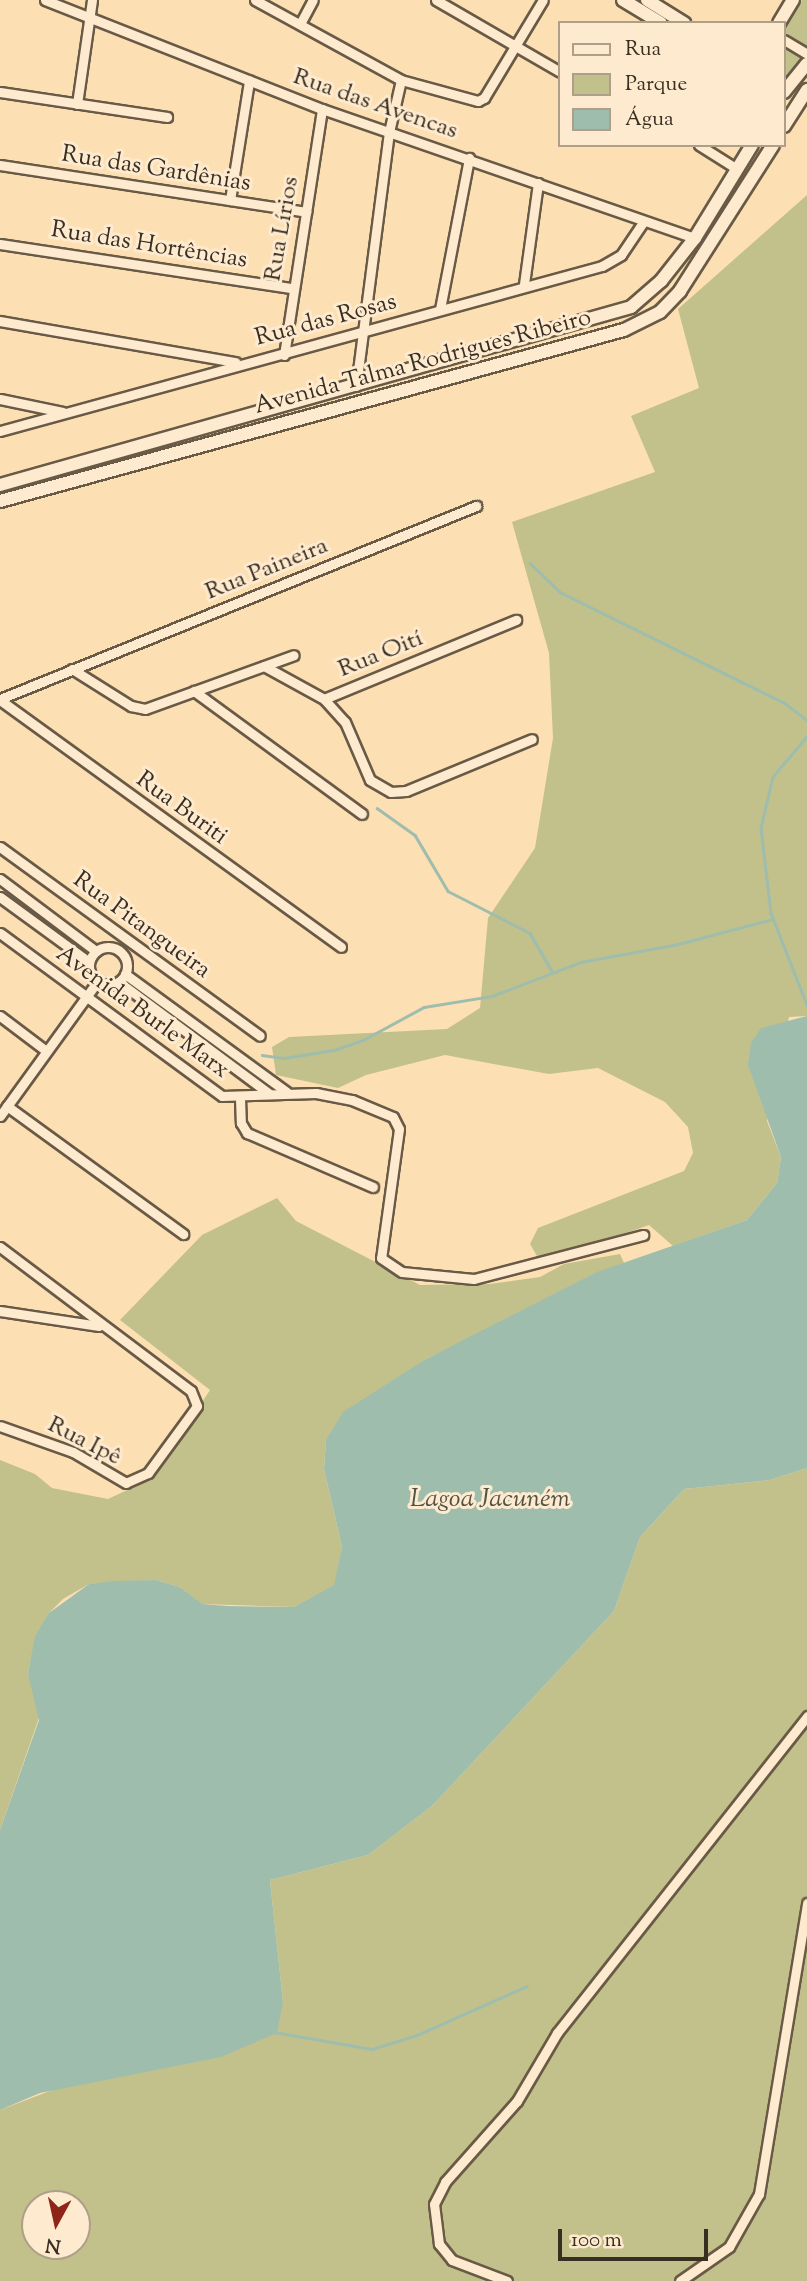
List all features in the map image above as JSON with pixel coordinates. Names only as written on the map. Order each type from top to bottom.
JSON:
[{"type":"main road","points":[[622,0],[658,21]]},
{"type":"main road","points":[[647,0],[681,21]]},
{"type":"main road","points":[[780,21],[793,0]]},
{"type":"main road","points":[[786,86],[807,64]]},
{"type":"main road","points":[[786,123],[807,90]]},
{"type":"main road","name":"Avenida Talma Rodrigues Ribeiro","points":[[0,485],[631,307],[661,281],[695,237],[751,147]]},
{"type":"main road","name":"Avenida Talma Rodrigues Ribeiro","points":[[0,501],[624,330],[660,312],[680,291],[772,147]]},
{"type":"street","name":"Rua das Avencas","points":[[45,0],[323,110],[469,158],[643,222],[695,237]]},
{"type":"street","points":[[76,104],[92,0]]},
{"type":"street","points":[[255,0],[401,80],[468,101],[484,98],[543,0]]},
{"type":"street","points":[[300,24],[313,0]]},
{"type":"street","points":[[436,0],[558,71]]},
{"type":"street","points":[[786,41],[807,54]]},
{"type":"street","points":[[356,386],[389,132],[401,80]]},
{"type":"street","points":[[230,200],[249,81]]},
{"type":"street","points":[[0,92],[167,117]]},
{"type":"street","name":"Rua Lírios","points":[[284,355],[291,288],[323,110]]},
{"type":"street","points":[[704,147],[737,169]]},
{"type":"street","points":[[440,309],[469,158]]},
{"type":"street","name":"Rua das Gardênias","points":[[0,165],[306,212]]},
{"type":"street","points":[[524,284],[538,183]]},
{"type":"street","name":"Rua das Rosas","points":[[0,431],[240,363],[284,355],[362,334],[524,284],[602,266],[621,256],[643,222]]},
{"type":"street","name":"Rua das Hortências","points":[[0,244],[291,288]]},
{"type":"street","points":[[0,321],[240,363]]},
{"type":"street","points":[[0,399],[64,412]]},
{"type":"street","name":"Rua Paineira","points":[[0,700],[476,506]]},
{"type":"street","name":"Rua Oití","points":[[264,666],[324,699],[516,620]]},
{"type":"street","points":[[72,669],[131,706],[145,709],[294,655]]},
{"type":"street","points":[[194,691],[362,814]]},
{"type":"street","points":[[324,699],[345,722],[370,780],[391,792],[406,791],[532,739]]},
{"type":"street","name":"Rua Buriti","points":[[0,700],[341,947]]},
{"type":"street","name":"Rua Pitangueira","points":[[0,847],[260,1036]]},
{"type":"street","name":"Avenida Burle Marx","points":[[0,879],[96,951]]},
{"type":"street","name":"Avenida Burle Marx","points":[[0,897],[89,962]]},
{"type":"street","name":"Avenida Burle Marx","points":[[0,933],[211,1090],[240,1098],[286,1091],[352,1100],[398,1122],[380,1258],[402,1272],[474,1279],[643,1235]]},
{"type":"street","points":[[121,951],[128,941]]},
{"type":"street","points":[[0,1116],[84,996],[97,982],[122,978],[127,961],[121,951],[108,947],[96,951],[89,962],[97,982]]},
{"type":"street","name":"Avenida Burle Marx","points":[[122,978],[286,1091]]},
{"type":"street","name":"Avenida Burle Marx","points":[[122,978],[270,1094]]},
{"type":"street","points":[[0,1016],[45,1050]]},
{"type":"street","points":[[240,1098],[240,1123],[247,1133],[373,1187]]},
{"type":"street","points":[[7,1106],[183,1234]]},
{"type":"street","points":[[0,1247],[101,1326]]},
{"type":"street","points":[[0,1311],[101,1326]]},
{"type":"street","name":"Rua Ipê","points":[[0,1426],[73,1452],[120,1482],[135,1482],[148,1473],[195,1414],[196,1398],[101,1326]]},
{"type":"street","points":[[507,2281],[452,2260],[439,2244],[433,2204],[445,2182],[517,2101],[564,2023],[807,1716]]},
{"type":"street","points":[[680,2281],[729,2247],[760,2194],[807,1903]]},
{"type":"green space","points":[[802,0],[807,0],[807,57],[789,83],[786,81],[786,25]]},
{"type":"green space","points":[[807,195],[807,1016],[789,1017],[767,1121],[781,1157],[777,1183],[747,1220],[673,1246],[649,1225],[541,1263],[530,1244],[538,1228],[684,1171],[693,1153],[688,1127],[665,1102],[598,1068],[549,1074],[445,1055],[366,1075],[338,1088],[276,1075],[272,1047],[289,1037],[447,1029],[480,1008],[488,918],[535,848],[553,738],[549,653],[512,522],[655,472],[631,416],[699,388],[678,309]]},
{"type":"green space","points":[[277,1198],[296,1221],[420,1285],[490,1284],[540,1277],[564,1264],[620,1254],[624,1263],[426,1359],[326,1440],[324,1469],[342,1547],[335,1585],[294,1607],[201,1604],[180,1587],[156,1580],[89,1584],[63,1599],[49,1613],[31,1659],[28,1674],[41,1712],[0,1830],[0,1460],[35,1474],[52,1488],[108,1499],[153,1478],[210,1390],[120,1320],[202,1235]]},
{"type":"green space","points":[[807,1468],[807,2281],[0,2281],[0,2110],[283,2002],[270,1880],[368,1855],[432,1806],[614,1611],[640,1537],[684,1489],[770,1480]]},
{"type":"water","name":"Lagoa Jacuném","points":[[807,1016],[807,1468],[770,1480],[684,1489],[640,1537],[614,1611],[432,1806],[368,1855],[270,1880],[283,2002],[277,2033],[221,2057],[40,2093],[0,2110],[0,1830],[39,1720],[28,1674],[35,1636],[49,1613],[89,1584],[113,1581],[156,1580],[180,1587],[202,1604],[228,1606],[294,1607],[334,1585],[342,1547],[324,1469],[326,1440],[343,1412],[426,1359],[597,1272],[747,1220],[777,1183],[781,1157],[748,1065],[751,1043],[761,1028]]},
{"type":"waterway","points":[[530,563],[560,592],[785,703],[807,720]]},
{"type":"waterway","points":[[807,737],[773,777],[761,828],[771,913],[807,1005]]},
{"type":"waterway","points":[[377,808],[415,835],[448,891],[530,933],[552,971]]},
{"type":"waterway","points":[[262,1055],[284,1058],[334,1050],[363,1040],[424,1007],[492,996],[581,962],[678,944],[773,919]]},
{"type":"waterway","points":[[274,2032],[372,2049],[417,2035],[527,1986]]}]
